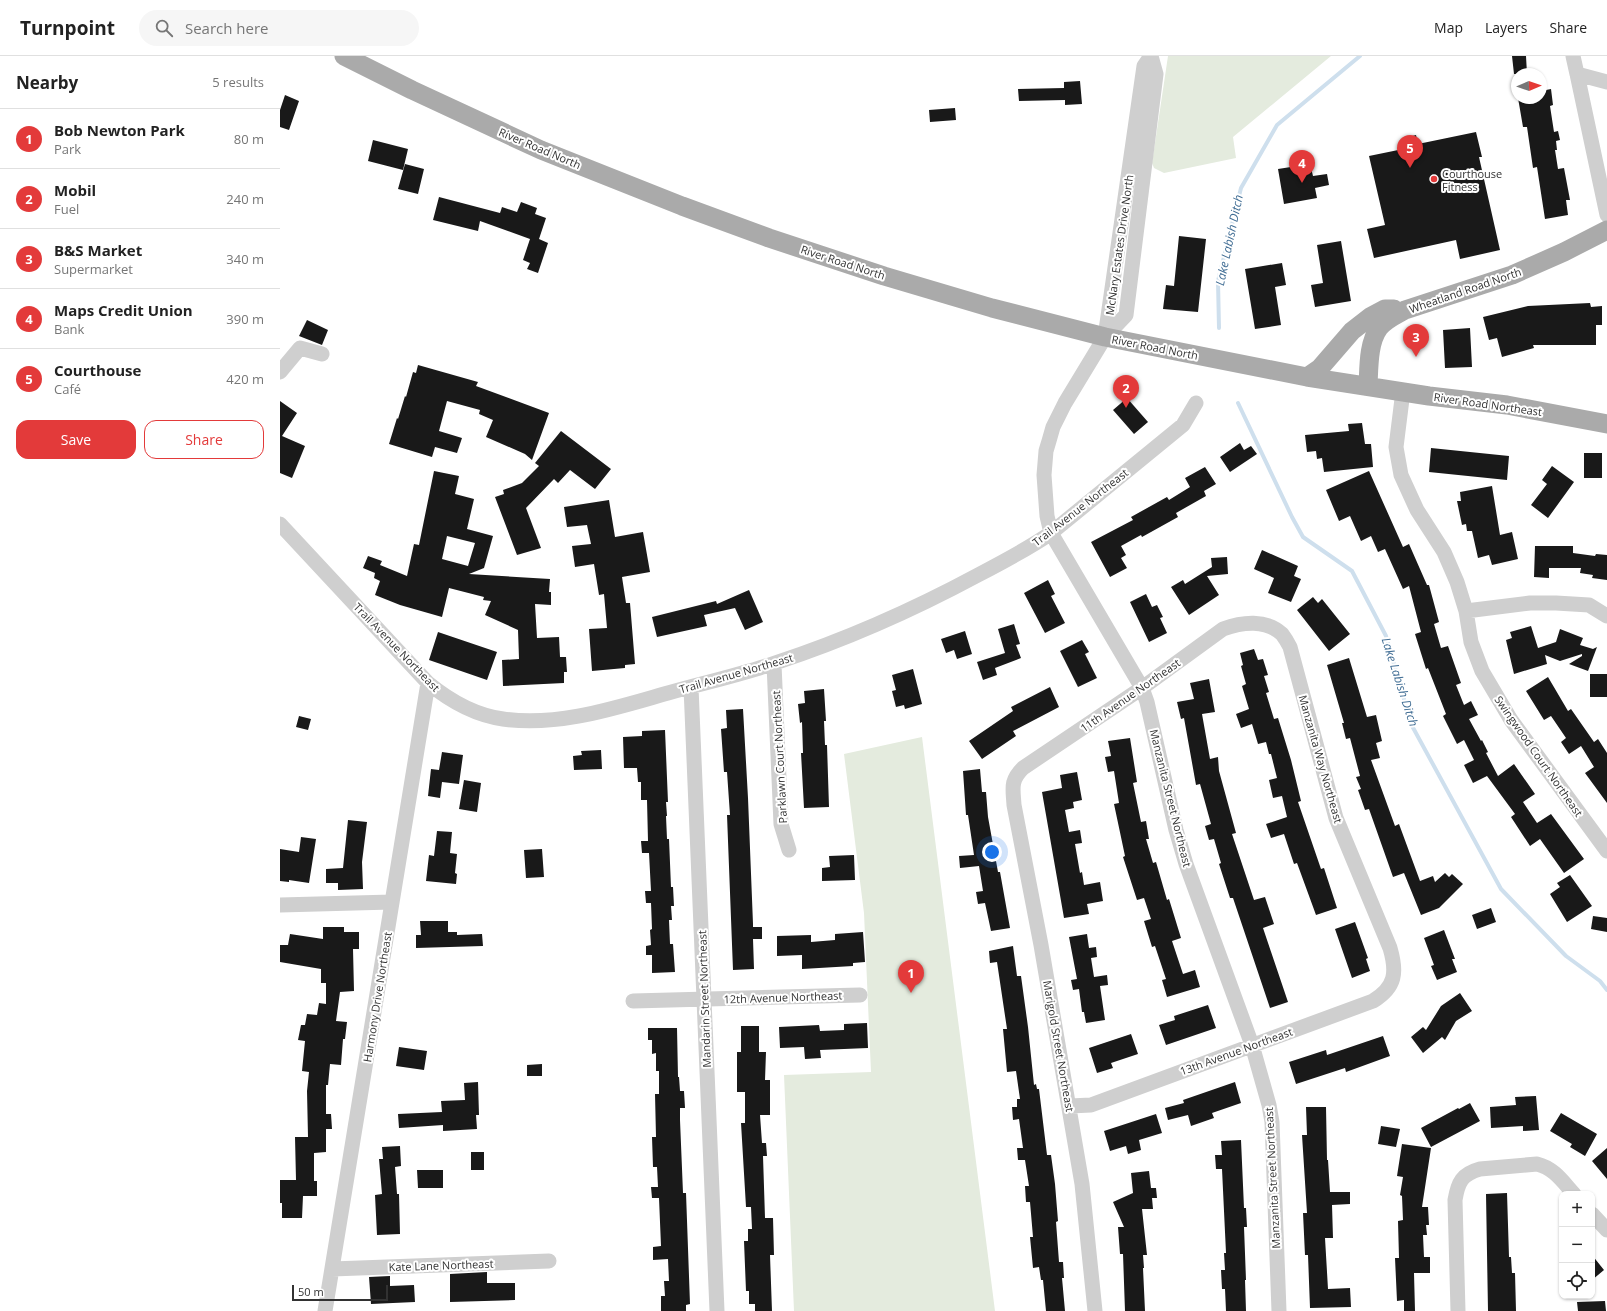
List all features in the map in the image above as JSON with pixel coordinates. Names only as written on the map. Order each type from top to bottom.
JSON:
[{"type":"main road","name":"River Road North","points":[[344,56],[412,90],[541,150],[682,206],[770,238],[884,276],[992,308],[1105,337],[1307,377],[1368,386]]},
{"type":"main road","name":"Wheatland Road North","points":[[1368,386],[1369,364],[1375,335],[1380,327],[1390,318],[1405,310],[1512,275],[1564,252],[1607,230]]},
{"type":"main road","points":[[1307,377],[1320,368],[1352,331],[1370,318],[1385,309],[1405,310]]},
{"type":"main road","name":"River Road Northeast","points":[[1368,386],[1507,406],[1607,424]]},
{"type":"street","name":"McNary Estates Drive North","points":[[1105,337],[1126,315],[1156,74],[1151,56]]},
{"type":"street","points":[[1573,56],[1607,215]]},
{"type":"street","points":[[1577,74],[1607,82]]},
{"type":"street","name":"Manzanita Street Northeast","points":[[1105,337],[1065,403],[1049,441],[1046,451],[1044,475],[1047,516],[1051,533],[1142,688],[1147,702],[1176,830],[1186,864],[1252,1045],[1269,1105],[1272,1122],[1279,1311]]},
{"type":"street","points":[[280,372],[300,348],[322,354]]},
{"type":"street","name":"Swingwood Court Northeast","points":[[1403,391],[1396,447],[1401,476],[1417,510],[1444,552],[1450,565],[1466,610],[1471,642],[1476,656],[1493,691],[1511,720],[1607,851]]},
{"type":"street","name":"Trail Avenue Northeast","points":[[280,524],[428,683],[445,696],[472,711],[502,719],[531,721],[560,719],[691,687],[774,664],[867,629],[944,593],[1032,546],[1051,533],[1183,425],[1196,403]]},
{"type":"street","points":[[1466,610],[1507,605],[1556,602],[1589,605],[1607,616]]},
{"type":"street","name":"11th Avenue Northeast","points":[[1012,782],[1023,768],[1142,688],[1223,629],[1236,624],[1255,623]]},
{"type":"street","name":"Manzanita Way Northeast","points":[[1255,623],[1270,627],[1282,634],[1290,647],[1336,818],[1393,959],[1393,980]]},
{"type":"street","name":"Parklawn Court Northeast","points":[[774,664],[781,824],[789,850]]},
{"type":"street","name":"Harmony Drive Northeast","points":[[325,1311],[428,683]]},
{"type":"street","name":"Mandarin Street Northeast","points":[[691,687],[717,1311]]},
{"type":"street","name":"Marigold Street Northeast","points":[[1012,782],[1014,805],[1070,1106],[1082,1184],[1095,1311]]},
{"type":"street","points":[[280,905],[392,902]]},
{"type":"street","name":"13th Avenue Northeast","points":[[1070,1106],[1091,1105],[1373,1001],[1388,990],[1393,980]]},
{"type":"street","name":"12th Avenue Northeast","points":[[633,1001],[860,995]]},
{"type":"street","points":[[1458,1311],[1455,1200],[1458,1187],[1463,1178],[1471,1172],[1480,1169],[1537,1164],[1545,1166],[1555,1173],[1571,1191]]},
{"type":"street","points":[[1595,1217],[1607,1230]]},
{"type":"street","name":"Kate Lane Northeast","points":[[332,1269],[549,1261]]},
{"type":"shaded area","points":[[1168,56],[1331,56],[1233,137],[1236,158],[1164,173],[1154,168],[1152,163]]},
{"type":"shaded area","points":[[922,737],[995,1311],[794,1311],[784,1075],[871,1072],[864,913],[844,754]]},
{"type":"building","points":[[1512,56],[1526,56],[1527,68],[1513,68]]},
{"type":"building","points":[[1080,81],[1082,104],[1065,105],[1065,100],[1019,101],[1018,89],[1064,88],[1064,82]]},
{"type":"building","points":[[1551,89],[1553,105],[1550,106],[1554,132],[1558,131],[1560,140],[1556,141],[1557,150],[1555,150],[1558,169],[1564,168],[1570,200],[1566,200],[1568,215],[1545,219],[1537,167],[1533,168],[1527,127],[1523,127],[1519,104],[1547,104],[1547,90]]},
{"type":"building","points":[[285,95],[299,101],[289,130],[280,127],[280,110]]},
{"type":"building","points":[[955,108],[956,120],[930,122],[929,110]]},
{"type":"building","points":[[1476,132],[1482,157],[1479,157],[1500,250],[1460,259],[1456,240],[1374,258],[1367,229],[1385,225],[1369,156],[1408,148],[1405,138],[1416,135],[1418,144]]},
{"type":"building","points":[[373,140],[408,149],[403,170],[368,161]]},
{"type":"building","points":[[405,164],[424,169],[418,194],[398,189]]},
{"type":"building","points":[[1310,164],[1313,176],[1327,174],[1329,185],[1315,188],[1317,198],[1284,204],[1278,169]]},
{"type":"building","points":[[439,197],[500,213],[502,207],[517,212],[521,202],[537,208],[535,214],[546,218],[539,239],[548,243],[538,273],[527,269],[530,263],[523,260],[530,239],[480,221],[478,231],[433,220]]},
{"type":"building","points":[[1179,236],[1206,239],[1198,312],[1163,309],[1166,285],[1174,286]]},
{"type":"building","points":[[1341,241],[1351,301],[1315,307],[1311,285],[1323,283],[1317,245]]},
{"type":"building","points":[[1282,263],[1286,285],[1275,287],[1281,325],[1255,329],[1245,269]]},
{"type":"building","points":[[1590,303],[1591,307],[1602,306],[1602,325],[1596,325],[1596,345],[1533,345],[1534,348],[1502,357],[1497,338],[1489,340],[1483,317],[1528,306]]},
{"type":"building","points":[[307,320],[328,330],[322,345],[299,336]]},
{"type":"building","points":[[1470,328],[1472,367],[1445,368],[1443,330]]},
{"type":"building","points":[[418,365],[478,382],[476,386],[549,413],[532,460],[525,454],[486,437],[493,420],[479,414],[480,410],[447,401],[439,431],[462,438],[457,453],[435,447],[432,457],[389,444],[405,396],[406,397],[413,372],[416,373]]},
{"type":"building","points":[[1127,398],[1148,422],[1134,434],[1113,410]]},
{"type":"building","points":[[280,401],[297,413],[282,436],[305,446],[292,478],[280,473]]},
{"type":"building","points":[[1362,423],[1365,444],[1371,444],[1373,467],[1324,472],[1322,458],[1317,459],[1316,451],[1307,452],[1305,435],[1349,431],[1348,424]]},
{"type":"building","points":[[561,431],[611,469],[595,489],[570,470],[558,483],[554,479],[526,508],[541,548],[517,555],[495,497],[504,494],[503,490],[522,483],[539,466],[535,463]]},
{"type":"building","points":[[1240,443],[1244,450],[1251,446],[1257,454],[1230,472],[1220,457]]},
{"type":"building","points":[[1431,448],[1509,456],[1507,480],[1429,472]]},
{"type":"building","points":[[1584,453],[1602,453],[1602,478],[1584,478]]},
{"type":"building","points":[[1552,466],[1574,482],[1548,518],[1531,505],[1547,484],[1542,480]]},
{"type":"building","points":[[1205,467],[1216,484],[1204,491],[1206,496],[1176,513],[1178,517],[1142,537],[1141,535],[1121,546],[1126,555],[1121,558],[1127,568],[1110,577],[1091,542],[1133,520],[1131,517],[1167,497],[1169,500],[1190,487],[1185,478]]},
{"type":"building","points":[[434,471],[459,476],[455,494],[474,499],[467,529],[493,536],[484,568],[469,574],[550,579],[549,592],[551,592],[551,605],[535,604],[537,638],[559,637],[560,657],[566,657],[567,672],[564,672],[564,683],[503,686],[502,660],[519,659],[518,630],[485,615],[491,601],[483,600],[484,597],[449,588],[442,617],[400,605],[375,595],[380,581],[374,578],[375,573],[363,568],[368,556],[382,561],[380,565],[407,576],[414,544],[419,545]],"holes":[[[447,536],[475,543],[468,566],[442,559]]]},
{"type":"building","points":[[1369,471],[1403,547],[1409,544],[1427,585],[1429,585],[1439,622],[1434,624],[1441,648],[1448,646],[1461,683],[1456,685],[1464,705],[1471,701],[1478,715],[1469,719],[1481,741],[1482,740],[1488,752],[1486,753],[1498,776],[1514,764],[1535,794],[1523,802],[1537,823],[1551,814],[1584,859],[1564,873],[1540,839],[1530,846],[1511,817],[1515,814],[1487,776],[1473,783],[1464,765],[1474,760],[1464,740],[1457,744],[1443,716],[1446,714],[1428,668],[1426,669],[1415,634],[1421,632],[1409,586],[1403,589],[1385,549],[1378,552],[1371,536],[1361,541],[1350,516],[1339,521],[1326,490]]},
{"type":"building","points":[[1492,486],[1500,535],[1512,532],[1518,559],[1492,565],[1489,555],[1478,558],[1472,531],[1467,531],[1466,524],[1462,525],[1457,501],[1461,501],[1460,492]]},
{"type":"building","points":[[609,500],[615,537],[643,532],[650,572],[622,577],[626,603],[630,603],[635,664],[625,665],[625,668],[592,671],[589,629],[607,628],[604,594],[599,595],[594,564],[575,567],[572,546],[591,544],[587,525],[567,527],[564,507]]},
{"type":"building","points":[[1535,546],[1573,546],[1573,553],[1595,556],[1596,554],[1607,555],[1607,580],[1592,578],[1593,575],[1580,573],[1581,568],[1549,568],[1549,578],[1534,577]]},
{"type":"building","points":[[1262,550],[1298,566],[1294,576],[1301,579],[1291,602],[1268,593],[1274,578],[1254,569]]},
{"type":"building","points":[[1227,557],[1228,574],[1207,576],[1219,595],[1189,615],[1171,587],[1183,580],[1185,584],[1212,567],[1211,558]]},
{"type":"building","points":[[1048,580],[1055,594],[1051,596],[1065,623],[1045,633],[1024,593]]},
{"type":"building","points":[[749,590],[763,622],[745,630],[735,608],[704,615],[707,626],[657,637],[652,617],[716,601],[717,604]]},
{"type":"building","points":[[1146,594],[1152,607],[1157,605],[1163,617],[1160,618],[1167,633],[1149,642],[1130,602]]},
{"type":"building","points":[[1313,597],[1318,603],[1322,599],[1350,634],[1329,651],[1297,610]]},
{"type":"building","points":[[1014,624],[1020,644],[1016,645],[1021,658],[995,668],[997,675],[983,680],[977,662],[1005,653],[998,629]]},
{"type":"building","points":[[1531,626],[1538,648],[1556,642],[1560,629],[1583,638],[1580,645],[1593,649],[1597,647],[1588,671],[1569,664],[1582,656],[1582,654],[1560,661],[1545,655],[1547,664],[1514,674],[1506,640],[1512,638],[1510,632]]},
{"type":"building","points":[[965,631],[972,654],[957,659],[954,650],[946,653],[941,639]]},
{"type":"building","points":[[438,632],[497,652],[487,680],[429,660]]},
{"type":"building","points":[[1082,640],[1089,652],[1085,654],[1097,678],[1078,687],[1060,651]]},
{"type":"building","points":[[1254,649],[1258,660],[1263,659],[1268,675],[1264,676],[1269,692],[1266,693],[1274,719],[1278,718],[1291,760],[1301,801],[1298,802],[1321,869],[1324,868],[1337,908],[1316,915],[1297,863],[1294,864],[1284,834],[1271,838],[1266,824],[1287,817],[1282,796],[1273,798],[1269,780],[1277,778],[1271,754],[1269,754],[1266,742],[1258,744],[1252,724],[1241,728],[1236,714],[1249,709],[1242,686],[1246,684],[1241,666],[1243,665],[1240,653]]},
{"type":"building","points":[[1349,658],[1367,717],[1376,715],[1382,741],[1376,743],[1380,758],[1371,760],[1395,826],[1399,824],[1420,881],[1433,876],[1435,882],[1445,873],[1449,877],[1452,874],[1463,884],[1439,908],[1421,915],[1404,873],[1393,877],[1369,809],[1365,810],[1358,790],[1361,789],[1356,777],[1360,776],[1350,738],[1346,739],[1342,723],[1344,723],[1327,665]]},
{"type":"building","points":[[913,669],[922,704],[905,709],[904,705],[896,707],[892,691],[896,690],[892,675]]},
{"type":"building","points":[[1590,674],[1607,674],[1607,697],[1590,697]]},
{"type":"building","points":[[1548,677],[1568,711],[1571,709],[1594,742],[1598,739],[1607,753],[1607,803],[1585,773],[1594,767],[1581,746],[1569,754],[1561,742],[1566,738],[1551,716],[1544,720],[1526,691]]},
{"type":"building","points":[[1209,679],[1215,712],[1202,714],[1210,759],[1218,757],[1219,771],[1236,833],[1232,834],[1254,900],[1265,897],[1274,924],[1263,928],[1288,1002],[1270,1008],[1233,898],[1230,898],[1219,864],[1221,863],[1214,839],[1209,840],[1205,826],[1211,824],[1200,784],[1196,785],[1184,718],[1181,719],[1177,702],[1194,699],[1190,683]]},
{"type":"building","points":[[1050,687],[1059,707],[1013,731],[1016,736],[982,759],[969,741],[1013,711],[1011,707]]},
{"type":"building","points":[[824,689],[826,721],[824,721],[825,745],[827,745],[829,807],[804,808],[801,753],[803,753],[802,722],[800,723],[798,704],[805,703],[804,691]]},
{"type":"building","points":[[743,709],[753,927],[762,927],[762,939],[753,939],[754,969],[733,970],[727,815],[730,815],[727,772],[724,772],[721,729],[727,728],[726,710]]},
{"type":"building","points":[[299,716],[311,719],[308,730],[296,727]]},
{"type":"building","points":[[665,730],[668,802],[666,802],[667,839],[669,839],[671,887],[673,887],[674,906],[671,906],[672,920],[669,920],[670,944],[673,944],[675,972],[652,973],[652,955],[646,955],[646,946],[651,945],[650,930],[652,929],[651,903],[646,903],[645,891],[651,891],[649,853],[642,853],[641,841],[648,841],[647,800],[641,800],[641,782],[638,782],[637,768],[624,768],[623,737],[642,736],[642,731]]},
{"type":"building","points":[[1130,738],[1137,782],[1133,783],[1141,822],[1146,821],[1149,839],[1146,839],[1153,863],[1156,862],[1167,900],[1169,899],[1181,938],[1172,941],[1183,974],[1195,970],[1200,987],[1167,997],[1162,980],[1166,979],[1155,946],[1152,947],[1144,921],[1151,919],[1144,898],[1137,900],[1123,857],[1125,856],[1114,804],[1119,803],[1114,771],[1108,772],[1105,757],[1111,756],[1108,741]]},
{"type":"building","points":[[601,750],[602,769],[574,770],[573,756],[582,755],[581,751]]},
{"type":"building","points":[[442,752],[463,755],[459,784],[442,782],[440,798],[428,796],[431,769],[439,770]]},
{"type":"building","points":[[980,769],[982,792],[986,792],[988,817],[1010,928],[991,931],[985,903],[978,904],[976,892],[983,891],[979,866],[960,868],[959,856],[974,855],[968,815],[966,815],[963,771]]},
{"type":"building","points":[[1077,772],[1082,800],[1073,802],[1074,808],[1065,810],[1069,832],[1080,830],[1082,843],[1075,844],[1080,873],[1082,872],[1084,885],[1100,882],[1103,901],[1087,904],[1089,914],[1064,918],[1042,792],[1062,788],[1060,775]]},
{"type":"building","points":[[464,780],[481,783],[477,812],[459,809]]},
{"type":"building","points":[[348,820],[367,822],[362,862],[363,889],[338,890],[338,883],[326,883],[326,869],[343,868]]},
{"type":"building","points":[[437,831],[452,832],[450,853],[457,854],[455,873],[457,874],[456,884],[426,881],[429,855],[434,856]]},
{"type":"building","points":[[301,837],[316,839],[309,883],[289,880],[289,882],[280,881],[280,849],[299,852]]},
{"type":"building","points":[[542,849],[544,877],[526,878],[524,850]]},
{"type":"building","points":[[854,855],[855,880],[822,881],[822,868],[830,867],[829,856]]},
{"type":"building","points":[[1570,875],[1592,906],[1567,922],[1550,894],[1560,887],[1557,883]]},
{"type":"building","points":[[1491,908],[1496,922],[1477,929],[1472,915]]},
{"type":"building","points":[[1593,916],[1607,918],[1607,932],[1591,929]]},
{"type":"building","points":[[420,921],[448,921],[448,932],[457,932],[457,935],[482,934],[483,946],[416,948],[416,935],[421,935]]},
{"type":"building","points":[[1355,922],[1368,958],[1366,959],[1370,971],[1352,978],[1335,929]]},
{"type":"building","points":[[323,927],[344,927],[344,932],[359,932],[359,949],[353,949],[354,991],[340,992],[336,1021],[347,1022],[345,1039],[343,1039],[341,1065],[330,1064],[328,1085],[326,1085],[326,1114],[331,1114],[332,1129],[326,1129],[326,1152],[314,1153],[314,1181],[317,1181],[317,1196],[303,1196],[302,1218],[282,1218],[282,1203],[280,1203],[280,1180],[296,1180],[295,1137],[308,1137],[307,1091],[309,1072],[302,1071],[305,1041],[298,1040],[301,1025],[305,1025],[307,1014],[317,1015],[319,1003],[326,1004],[326,983],[321,983],[321,969],[280,962],[280,945],[288,945],[290,934],[323,939]]},
{"type":"building","points":[[1444,930],[1455,959],[1452,959],[1457,972],[1437,980],[1431,966],[1434,965],[1424,938]]},
{"type":"building","points":[[863,932],[865,962],[853,963],[853,966],[802,969],[802,955],[777,956],[777,936],[811,935],[811,942],[835,940],[835,934]]},
{"type":"building","points":[[1087,934],[1089,948],[1096,947],[1097,957],[1091,958],[1094,977],[1107,975],[1108,985],[1100,986],[1105,1020],[1086,1023],[1084,1012],[1082,1012],[1079,989],[1073,990],[1071,980],[1077,979],[1069,937]]},
{"type":"building","points":[[1013,946],[1017,976],[1021,976],[1034,1085],[1036,1084],[1037,1089],[1039,1089],[1047,1155],[1051,1155],[1058,1221],[1056,1222],[1059,1262],[1063,1262],[1064,1278],[1062,1278],[1065,1311],[1046,1311],[1043,1280],[1041,1280],[1039,1267],[1033,1268],[1030,1237],[1033,1237],[1030,1202],[1026,1202],[1025,1186],[1029,1186],[1025,1160],[1018,1160],[1017,1148],[1023,1148],[1019,1119],[1013,1120],[1012,1107],[1017,1107],[1017,1099],[1020,1099],[1016,1071],[1007,1072],[1003,1029],[1007,1029],[997,962],[990,963],[989,951]]},
{"type":"building","points":[[1460,993],[1472,1011],[1456,1021],[1445,1040],[1442,1037],[1423,1053],[1411,1037],[1423,1027],[1426,1030],[1441,1006]]},
{"type":"building","points":[[1208,1005],[1216,1028],[1166,1045],[1159,1025],[1175,1020],[1174,1016]]},
{"type":"building","points":[[867,1023],[868,1048],[820,1050],[821,1058],[805,1059],[804,1047],[780,1048],[779,1027],[819,1025],[820,1031],[844,1030],[844,1024]]},
{"type":"building","points":[[741,1026],[759,1026],[759,1052],[766,1052],[765,1080],[770,1080],[770,1115],[760,1115],[762,1143],[766,1143],[767,1156],[763,1156],[765,1218],[773,1218],[774,1255],[770,1255],[772,1311],[755,1311],[755,1304],[749,1304],[749,1291],[746,1291],[744,1241],[748,1241],[748,1229],[752,1229],[751,1207],[746,1207],[741,1123],[745,1123],[745,1092],[737,1092],[737,1052],[741,1052]]},
{"type":"building","points":[[648,1028],[677,1028],[678,1077],[680,1091],[684,1091],[685,1108],[680,1108],[680,1120],[683,1193],[686,1193],[690,1304],[686,1305],[686,1311],[661,1311],[661,1296],[665,1296],[664,1281],[669,1281],[668,1259],[653,1260],[653,1247],[661,1246],[659,1198],[652,1198],[651,1187],[658,1187],[657,1167],[653,1167],[652,1137],[656,1137],[655,1094],[659,1094],[659,1071],[656,1071],[656,1053],[652,1054],[652,1040],[648,1040]]},
{"type":"building","points":[[1131,1034],[1138,1054],[1111,1063],[1113,1068],[1097,1073],[1089,1048]]},
{"type":"building","points":[[1383,1036],[1390,1056],[1346,1072],[1345,1068],[1296,1084],[1289,1062],[1326,1050],[1327,1055]]},
{"type":"building","points":[[399,1047],[427,1051],[424,1070],[396,1066]]},
{"type":"building","points":[[542,1064],[542,1076],[527,1076],[527,1065]]},
{"type":"building","points":[[478,1082],[479,1115],[476,1115],[477,1129],[443,1131],[443,1125],[399,1128],[398,1114],[442,1112],[441,1101],[465,1100],[464,1083]]},
{"type":"building","points":[[1235,1082],[1241,1103],[1212,1113],[1214,1118],[1191,1126],[1188,1115],[1168,1120],[1165,1108],[1184,1103],[1183,1100]]},
{"type":"building","points":[[1536,1096],[1539,1130],[1523,1131],[1523,1126],[1491,1128],[1490,1107],[1516,1105],[1515,1097]]},
{"type":"building","points":[[1470,1103],[1480,1121],[1431,1147],[1421,1128]]},
{"type":"building","points":[[1306,1107],[1326,1107],[1327,1160],[1330,1192],[1350,1192],[1350,1204],[1332,1205],[1333,1238],[1325,1238],[1328,1289],[1350,1288],[1351,1307],[1310,1308],[1308,1255],[1305,1255],[1303,1213],[1307,1213],[1302,1135],[1307,1135]]},
{"type":"building","points":[[1561,1113],[1597,1134],[1585,1156],[1570,1147],[1572,1144],[1550,1131]]},
{"type":"building","points":[[1156,1114],[1162,1133],[1139,1140],[1141,1150],[1128,1154],[1126,1146],[1110,1151],[1104,1131]]},
{"type":"building","points":[[1381,1126],[1400,1129],[1396,1147],[1378,1144]]},
{"type":"building","points":[[1241,1140],[1244,1208],[1246,1208],[1247,1227],[1244,1227],[1246,1311],[1226,1311],[1225,1289],[1222,1289],[1221,1270],[1225,1270],[1224,1253],[1226,1253],[1222,1169],[1216,1169],[1215,1155],[1222,1155],[1221,1141]]},
{"type":"building","points":[[1402,1144],[1431,1148],[1422,1207],[1428,1207],[1429,1225],[1426,1225],[1427,1235],[1423,1235],[1424,1257],[1430,1257],[1430,1273],[1414,1273],[1415,1311],[1404,1311],[1404,1300],[1397,1301],[1395,1258],[1399,1258],[1398,1221],[1403,1220],[1402,1196],[1400,1195],[1403,1177],[1397,1176]]},
{"type":"building","points":[[400,1146],[401,1166],[395,1167],[397,1194],[399,1194],[400,1234],[377,1235],[375,1195],[382,1194],[379,1159],[383,1159],[382,1147]]},
{"type":"building","points":[[1607,1148],[1607,1179],[1592,1161]]},
{"type":"building","points":[[471,1152],[484,1152],[484,1170],[471,1170]]},
{"type":"building","points":[[417,1170],[443,1170],[443,1188],[418,1188]]},
{"type":"building","points":[[1149,1171],[1151,1188],[1156,1188],[1157,1198],[1152,1198],[1153,1209],[1142,1209],[1147,1255],[1143,1255],[1145,1311],[1125,1311],[1123,1254],[1120,1254],[1118,1227],[1124,1227],[1113,1202],[1133,1193],[1131,1173]]},
{"type":"building","points":[[1507,1193],[1509,1257],[1511,1257],[1512,1273],[1515,1273],[1516,1311],[1488,1311],[1486,1194]]},
{"type":"building","points":[[1595,1259],[1604,1270],[1595,1278]]},
{"type":"building","points":[[487,1272],[487,1283],[515,1283],[515,1300],[450,1302],[450,1274]]},
{"type":"building","points":[[390,1276],[390,1286],[414,1285],[415,1302],[371,1304],[369,1277]]},
{"type":"building","points":[[1605,1301],[1606,1311],[1578,1311],[1577,1302]]},
{"type":"waterway","name":"Lake Labish Ditch","points":[[1219,328],[1218,281],[1241,188],[1277,125],[1360,56]]},
{"type":"waterway","name":"Lake Labish Ditch","points":[[1238,403],[1303,537],[1352,571],[1386,636],[1411,724],[1501,889],[1566,956],[1600,981],[1607,990]]},
{"type":"place","name":"Courthouse","points":[[1410,168]]},
{"type":"place","name":"Courthouse Fitness","points":[[1434,179]]},
{"type":"place","name":"Maps Credit Union","points":[[1302,183]]},
{"type":"place","name":"B&S Market","points":[[1416,357]]},
{"type":"place","name":"Mobil","points":[[1126,408]]},
{"type":"place","name":"Bob Newton Park","points":[[911,993]]}]
